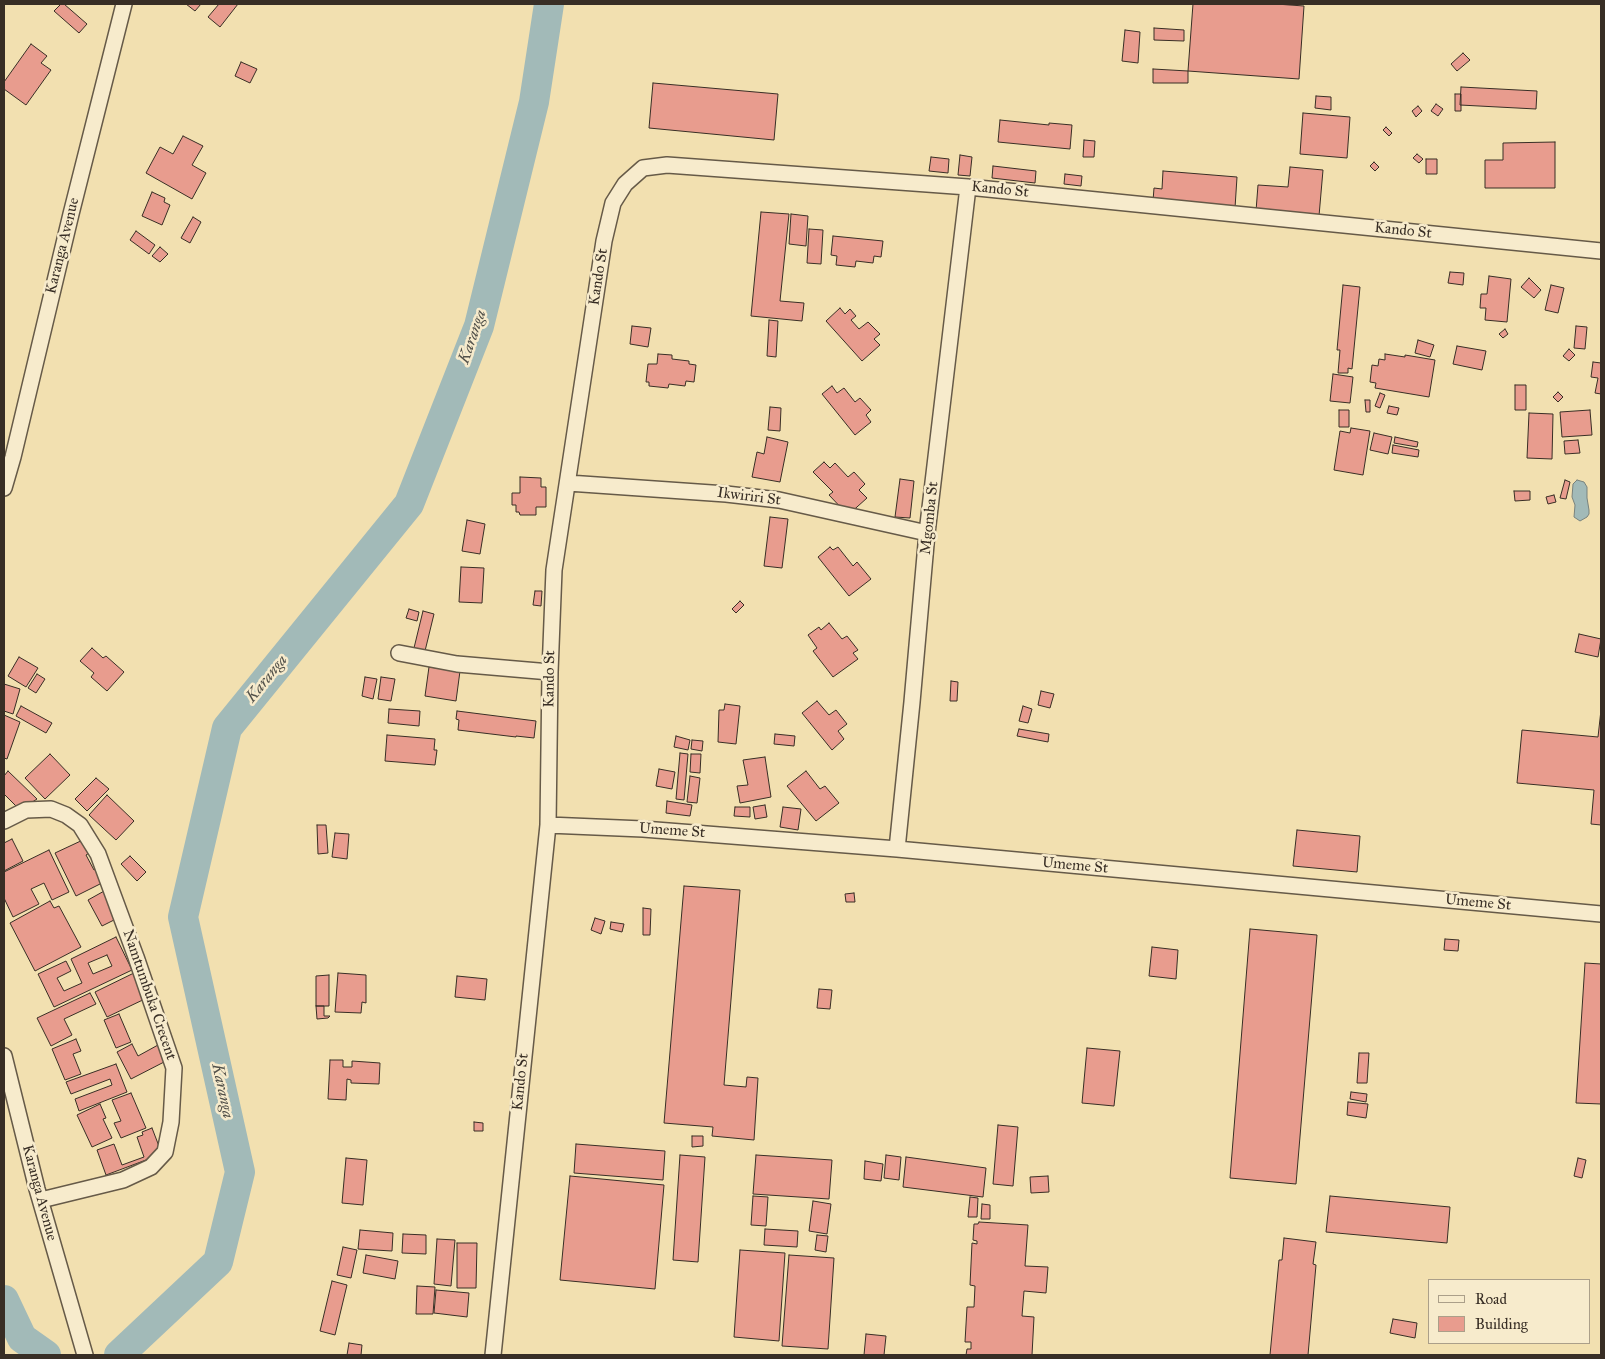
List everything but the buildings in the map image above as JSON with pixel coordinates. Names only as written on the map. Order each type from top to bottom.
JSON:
[{"type":"street","name":"Karanga Avenue","points":[[4,488],[124,4]]},
{"type":"street","name":"Kando St","points":[[492,1355],[548,826],[550,672],[554,570],[604,241],[612,203],[625,184],[643,168],[667,165],[968,187],[1601,251]]},
{"type":"street","name":"Mgomba St","points":[[897,849],[927,533],[968,187]]},
{"type":"street","name":"Ikwiriri St","points":[[568,483],[726,494],[780,500],[927,533]]},
{"type":"street","points":[[399,653],[457,664],[550,672]]},
{"type":"street","name":"Namtumbuka Crecent","points":[[4,821],[26,810],[51,809],[66,814],[80,825],[98,854],[136,956],[174,1068],[171,1122],[166,1152],[151,1167],[123,1180],[41,1200]]},
{"type":"street","name":"Umeme St","points":[[548,826],[643,829],[897,849],[1601,914]]},
{"type":"street","name":"Karanga Avenue","points":[[4,1060],[85,1355]]},
{"type":"water","points":[[1577,480],[1584,482],[1587,487],[1589,510],[1587,517],[1580,521],[1574,517],[1575,505],[1572,497],[1573,484]]},
{"type":"waterway","name":"Karanga","points":[[119,1355],[218,1262],[240,1172],[183,917],[227,728],[409,504],[479,326],[534,102],[549,4]]},
{"type":"waterway","name":"Karanga","points":[[4,1300],[22,1338],[46,1355]]}]
